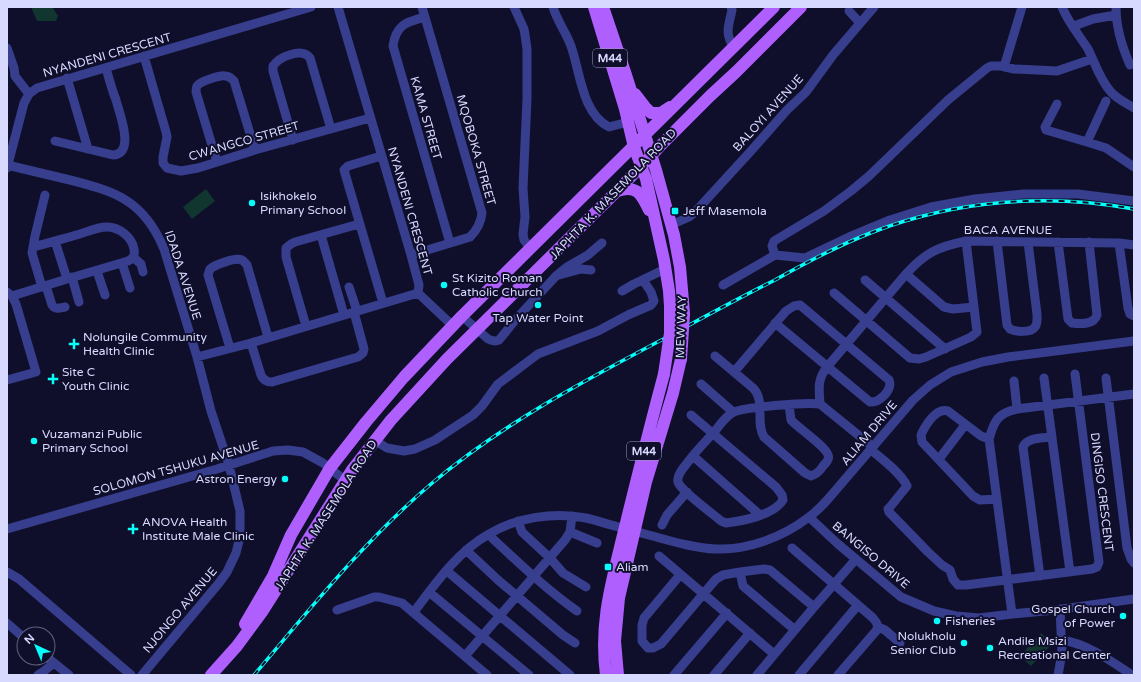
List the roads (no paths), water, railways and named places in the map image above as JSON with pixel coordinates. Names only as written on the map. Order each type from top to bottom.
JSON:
[{"type":"main road","name":"MEW WAY","points":[[594,7],[634,147],[646,179],[665,269],[670,306],[670,333],[664,374],[637,476],[622,584],[617,608],[616,641],[618,675]]},
{"type":"main road","name":"MEW WAY","points":[[603,7],[630,88],[671,225],[680,267],[684,322],[681,359],[673,393],[646,482],[613,575],[604,628],[606,675]]},
{"type":"main road","name":"JAPHTA K. MASEMOLA ROAD","points":[[213,673],[252,612],[272,576],[291,535],[330,468],[366,422],[408,373],[462,316],[774,7]]},
{"type":"main road","name":"JAPHTA K. MASEMOLA ROAD","points":[[213,673],[237,646],[262,612],[352,470],[391,420],[439,368],[694,112],[801,7]]},
{"type":"main road","points":[[630,88],[651,113],[660,113],[680,101]]},
{"type":"main road","points":[[617,191],[634,189],[639,193],[645,202],[658,234]]},
{"type":"main road","points":[[425,355],[439,368]]},
{"type":"street","name":"NYANDENI CRESCENT","points":[[29,94],[37,88],[67,78],[106,68],[311,7]]},
{"type":"street","name":"NYANDENI CRESCENT","points":[[197,357],[251,343],[418,293],[419,285],[411,255],[338,7]]},
{"type":"street","name":"MQOBOKA STREET","points":[[411,255],[468,238],[473,234],[480,221],[481,210],[422,7]]},
{"type":"street","points":[[514,7],[526,35],[527,99],[523,188],[525,217],[523,234],[524,240],[531,249]]},
{"type":"street","points":[[553,7],[572,47],[587,100],[596,116],[602,123],[609,127],[628,122]]},
{"type":"street","name":"BALOYI AVENUE","points":[[671,225],[689,217],[750,152],[786,110],[806,92],[833,55],[874,7]]},
{"type":"street","points":[[1004,67],[1022,7]]},
{"type":"street","points":[[1062,7],[1067,19],[1074,26],[1110,92],[1134,108]]},
{"type":"street","points":[[733,8],[728,32],[729,40],[734,48]]},
{"type":"street","points":[[849,11],[860,23]]},
{"type":"street","points":[[1074,26],[1116,11],[1123,46],[1130,65]]},
{"type":"street","name":"KAMA STREET","points":[[425,17],[408,21],[402,25],[396,34],[393,46],[450,243]]},
{"type":"street","points":[[7,48],[14,68],[15,76],[29,94],[22,108],[7,166]]},
{"type":"street","points":[[293,140],[272,68],[278,59],[284,57],[301,53],[308,55],[332,129]]},
{"type":"street","name":"CWANGCO STREET","points":[[144,56],[166,132],[167,137],[163,157],[164,165],[167,168],[181,170],[198,168],[255,150],[370,118]]},
{"type":"street","points":[[775,254],[772,246],[774,241],[824,211],[851,191],[880,166],[948,100],[987,68],[995,66],[1014,69],[1057,71],[1092,59]]},
{"type":"street","points":[[55,141],[114,155],[121,152],[124,144],[124,130],[106,68]]},
{"type":"street","points":[[217,162],[196,92],[197,86],[200,83],[210,79],[226,76],[232,78],[234,81],[255,150]]},
{"type":"street","points":[[67,78],[88,149]]},
{"type":"street","points":[[1087,142],[1106,101]]},
{"type":"street","points":[[1057,104],[1045,127],[1046,130],[1110,150],[1133,164]]},
{"type":"street","points":[[381,156],[348,166],[344,170],[383,303]]},
{"type":"street","name":"IDADA AVENUE","points":[[7,166],[91,185],[119,195],[143,214],[154,228],[164,249],[197,357],[211,411],[229,465]]},
{"type":"street","points":[[723,285],[775,254],[805,258],[849,237],[890,220],[931,207],[975,199],[1024,194],[1078,194],[1134,201]]},
{"type":"street","points":[[45,195],[33,247],[33,258],[53,308],[56,309],[65,306]]},
{"type":"street","points":[[306,326],[286,257],[286,248],[291,244],[359,224]]},
{"type":"street","points":[[33,247],[100,228],[111,228],[120,231],[130,239],[133,244],[134,258],[141,264],[143,272]]},
{"type":"street","points":[[321,235],[344,315]]},
{"type":"street","points":[[56,241],[79,302]]},
{"type":"street","points":[[834,294],[912,359],[919,359],[945,349],[976,334],[977,328],[966,241]]},
{"type":"street","name":"BACA AVENUE","points":[[820,404],[818,385],[822,373],[906,274],[925,255],[940,248],[966,241],[1089,242],[1134,245]]},
{"type":"street","points":[[997,241],[1007,325],[1010,329],[1016,331],[1032,329],[1037,323],[1028,242]]},
{"type":"street","points":[[1058,242],[1068,319],[1072,323],[1078,324],[1094,321],[1097,315],[1089,242]]},
{"type":"street","points":[[462,316],[488,339],[492,341],[500,340],[517,318],[556,276],[567,267],[588,255],[602,243]]},
{"type":"street","points":[[1119,243],[1128,308],[1130,314],[1134,316]]},
{"type":"street","points":[[7,380],[36,372],[16,304],[9,294],[97,271],[134,258]]},
{"type":"street","points":[[230,348],[208,275],[210,269],[216,265],[236,259],[242,260],[247,265],[268,337]]},
{"type":"street","points":[[122,263],[130,288]]},
{"type":"street","points":[[556,276],[581,269],[591,270]]},
{"type":"street","points":[[622,291],[665,269]]},
{"type":"street","points":[[97,271],[105,295]]},
{"type":"street","points":[[906,274],[944,307],[953,309],[974,307]]},
{"type":"street","points":[[374,440],[387,448],[404,451],[415,449],[435,440],[473,415],[482,406],[498,384],[538,354],[598,331],[651,305],[653,303],[653,299],[651,292],[643,280]]},
{"type":"street","points":[[865,280],[945,349]]},
{"type":"street","points":[[251,343],[261,375],[264,380],[269,382],[352,359],[361,355],[364,349],[349,287]]},
{"type":"street","points":[[418,293],[453,326]]},
{"type":"street","points":[[734,372],[775,323],[790,308],[800,305],[889,380],[890,385],[886,393],[879,400],[870,402],[775,323]]},
{"type":"street","name":"ALIAM DRIVE","points":[[414,612],[456,560],[466,550],[489,534],[518,521],[538,517],[572,516],[588,518],[688,545],[716,548],[732,548],[757,544],[776,537],[809,517],[829,498],[913,400],[930,385],[951,372],[982,362],[1008,357],[1134,341]]},
{"type":"street","points":[[715,356],[755,391],[759,400],[761,431],[764,437],[805,473],[811,476],[819,472],[829,457],[820,446],[791,420],[789,405]]},
{"type":"street","name":"DINGISO CRESCENT","points":[[872,448],[904,480],[907,486],[890,507],[888,510],[889,512],[925,549],[942,565],[950,570],[953,579],[960,586],[1094,568],[1099,562],[1075,374]]},
{"type":"street","points":[[1044,378],[1070,572]]},
{"type":"street","points":[[1106,378],[1128,548],[1131,559],[1134,563]]},
{"type":"street","points":[[1014,381],[1017,409]]},
{"type":"street","points":[[701,384],[733,412]]},
{"type":"street","points":[[1012,614],[989,439],[995,422],[1000,416],[1017,409],[1134,394]]},
{"type":"street","points":[[691,415],[713,433],[776,487],[782,495],[783,500],[779,505],[760,516],[724,522],[680,486],[678,477],[693,456],[713,433],[726,418],[733,412],[789,405],[820,404],[872,448]]},
{"type":"street","points":[[989,439],[965,425],[948,411],[944,410],[938,412],[932,418],[921,434],[921,440],[977,498],[984,500],[997,499]]},
{"type":"street","points":[[939,459],[965,425]]},
{"type":"street","points":[[1040,576],[1023,447],[1028,441],[1052,437]]},
{"type":"street","name":"SOLOMON TSHUKU AVENUE","points":[[7,529],[273,452],[288,450],[303,452],[316,458],[346,481]]},
{"type":"street","points":[[693,456],[760,516]]},
{"type":"street","name":"NJONGO AVENUE","points":[[142,675],[219,584],[227,572],[236,553],[239,541],[240,517],[229,465]]},
{"type":"street","points":[[662,524],[667,515],[687,492]]},
{"type":"street","points":[[465,656],[565,540],[570,532],[572,516]]},
{"type":"street","name":"BANGISO DRIVE","points":[[809,517],[901,597],[928,609],[956,616],[980,618],[1134,599]]},
{"type":"street","points":[[518,521],[522,532],[550,558],[563,573],[586,587]]},
{"type":"street","points":[[570,532],[597,543]]},
{"type":"street","points":[[489,534],[534,576],[566,603],[578,611]]},
{"type":"street","points":[[792,548],[858,605],[876,622],[878,627],[885,630],[900,643]]},
{"type":"street","points":[[466,550],[517,596],[563,635],[575,643]]},
{"type":"street","points":[[659,556],[774,654]]},
{"type":"street","points":[[756,675],[856,559]]},
{"type":"street","points":[[680,575],[642,621],[643,644],[648,648],[653,648],[661,644],[719,577],[761,569],[770,570],[814,607]]},
{"type":"street","points":[[447,571],[570,675]]},
{"type":"street","points":[[7,572],[19,579],[131,675]]},
{"type":"street","points":[[740,572],[743,586],[795,630]]},
{"type":"street","points":[[430,592],[529,675]]},
{"type":"street","points":[[337,610],[369,598],[379,597],[402,603],[487,675]]},
{"type":"street","points":[[799,675],[858,605]]},
{"type":"street","points":[[1058,675],[1062,653],[1060,609]]},
{"type":"street","points":[[674,675],[727,613]]},
{"type":"street","points":[[7,623],[16,631]]},
{"type":"street","points":[[838,675],[878,627]]},
{"type":"street","points":[[714,675],[750,633]]},
{"type":"street","points":[[1062,640],[1086,647],[1132,675]]},
{"type":"street","points":[[56,664],[69,675]]},
{"type":"street","points":[[38,675],[44,671],[47,666]]},
{"type":"railway","points":[[254,675],[360,552],[406,506],[458,462],[516,422],[576,386],[811,260],[848,242],[904,221],[969,206],[1002,202],[1068,201],[1134,209]]},
{"type":"place","name":"Isikhokelo Primary School","points":[[252,203]]},
{"type":"place","name":"Jeff Masemola","points":[[675,211]]},
{"type":"place","name":"St Kizito Roman Catholic Church","points":[[444,285]]},
{"type":"place","name":"Tap Water Point","points":[[538,305]]},
{"type":"place","name":"Nolungile Community Health Clinic","points":[[74,344]]},
{"type":"place","name":"Site C Youth Clinic","points":[[53,379]]},
{"type":"place","name":"Vuzamanzi Public Primary School","points":[[34,441]]},
{"type":"place","name":"Astron Energy","points":[[285,479]]},
{"type":"place","name":"ANOVA Health Institute Male Clinic","points":[[133,529]]},
{"type":"place","name":"Aliam","points":[[608,567]]},
{"type":"place","name":"Gospel Church of Power","points":[[1123,616]]},
{"type":"place","name":"Fisheries","points":[[937,621]]},
{"type":"place","name":"Nolukholu Senior Club","points":[[964,643]]},
{"type":"place","name":"Andile Msizi Recreational Center","points":[[990,648]]}]
